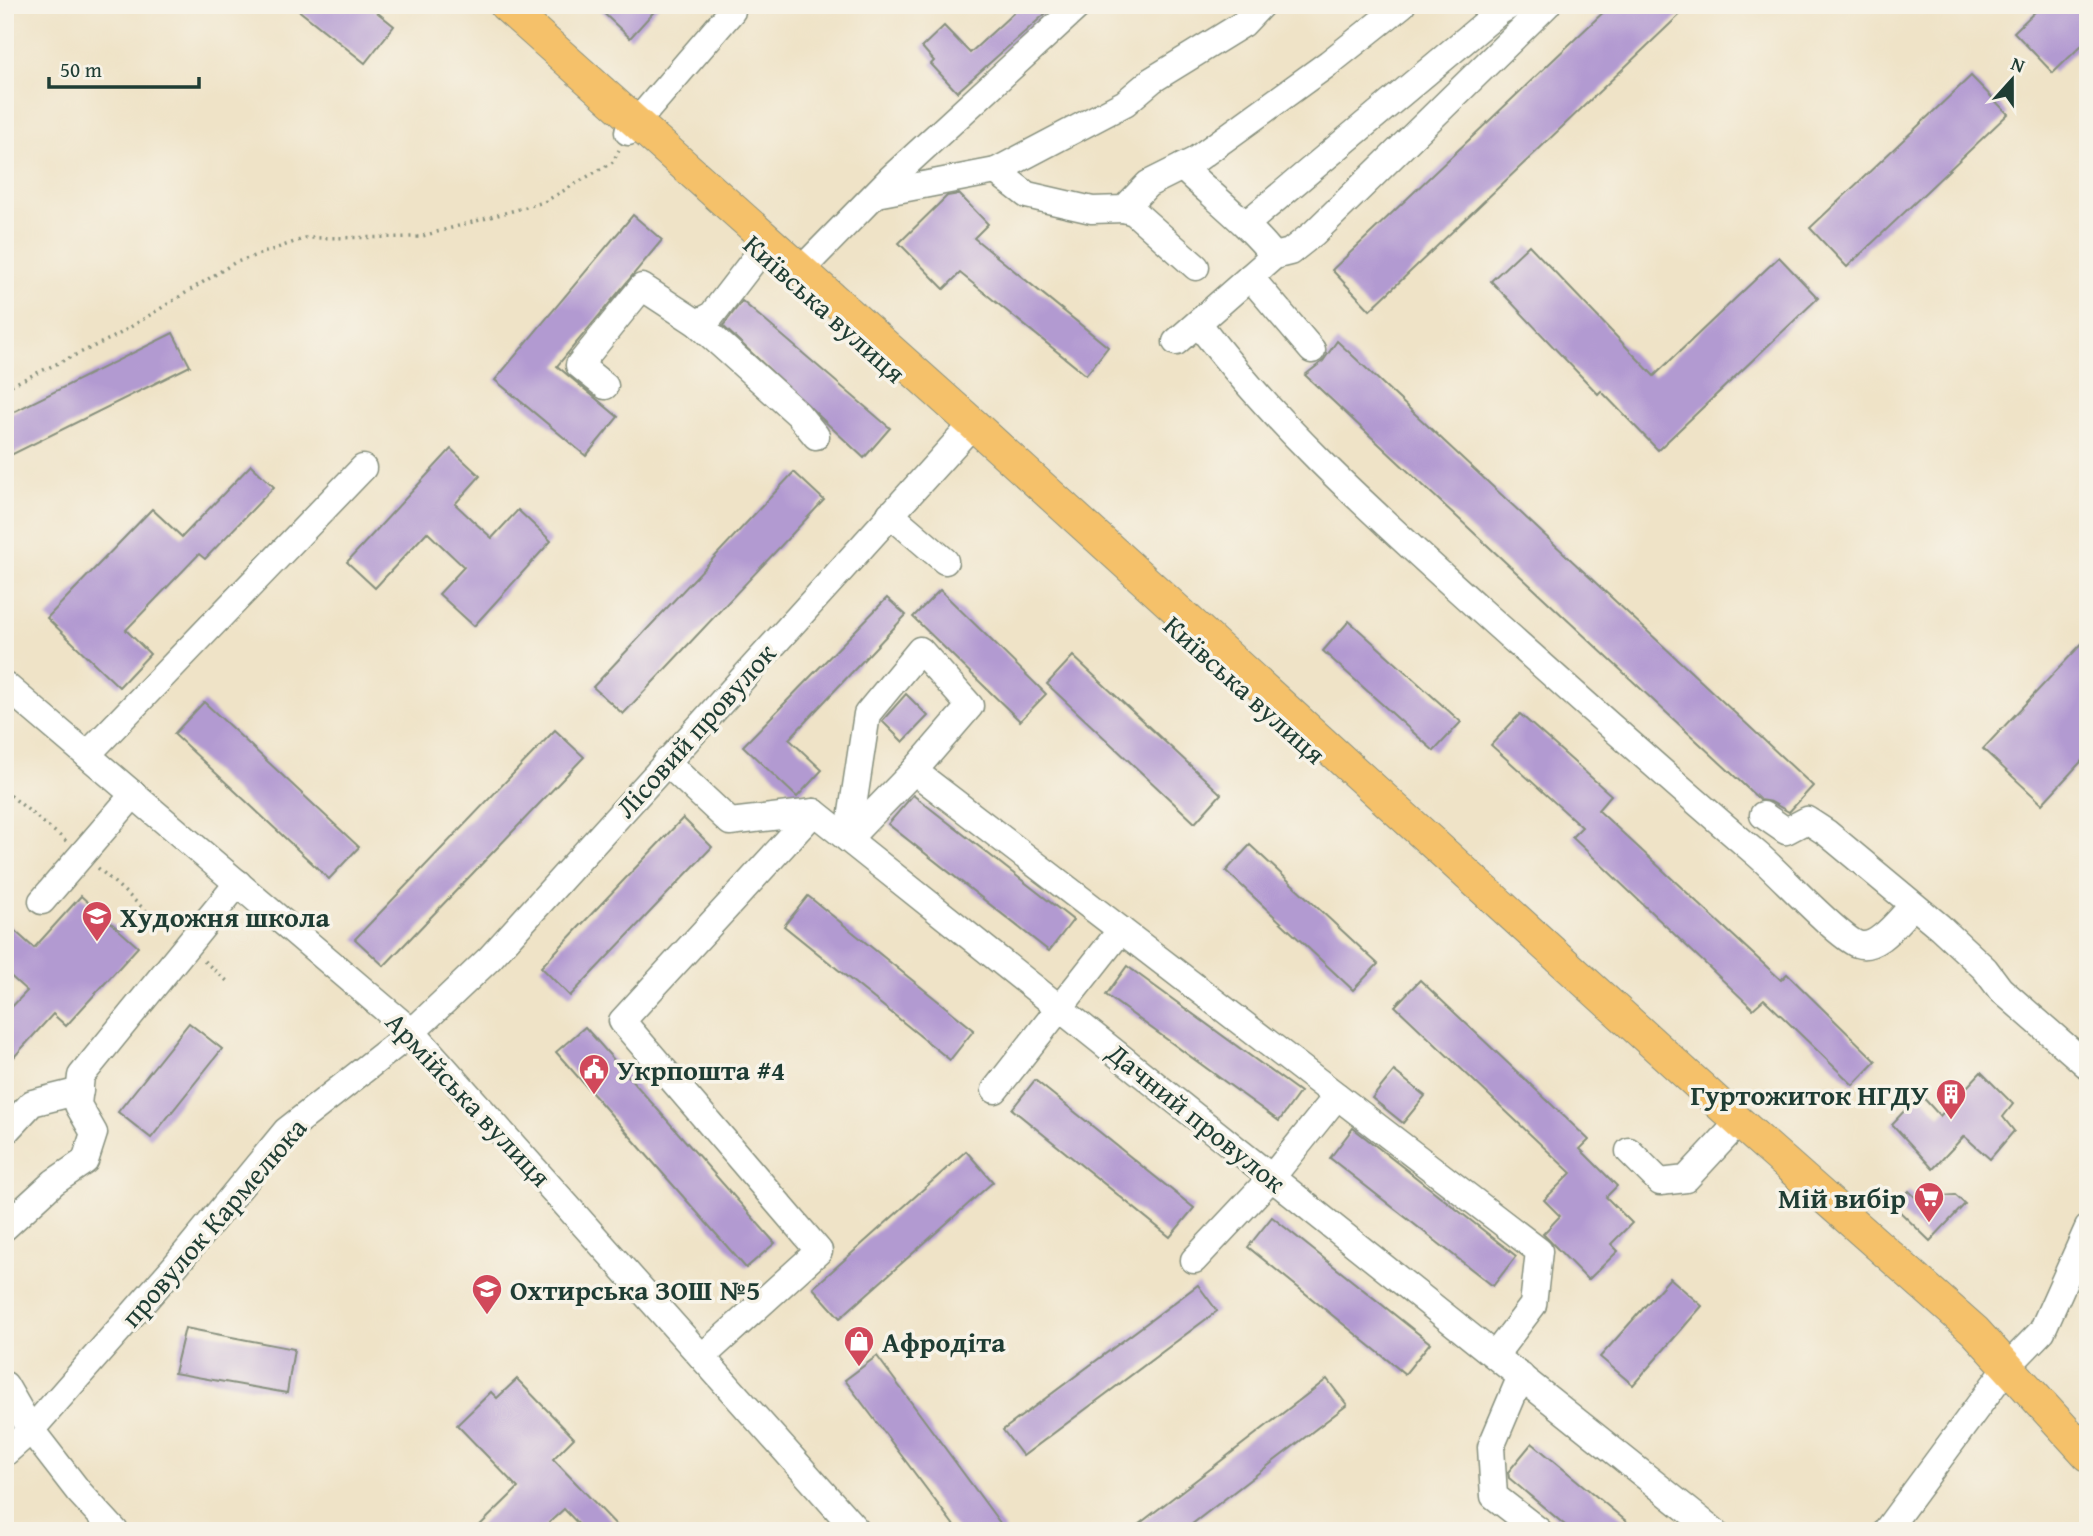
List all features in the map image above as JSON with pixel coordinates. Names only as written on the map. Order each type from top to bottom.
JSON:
[{"type":"main road","name":"Київська вулиця","points":[[489,5],[801,270],[969,428],[1735,1127],[1975,1331],[2088,1455]]},
{"type":"main road","name":"Київська вулиця","points":[[505,5],[761,251],[969,428]]},
{"type":"street","points":[[631,128],[732,11],[728,5]]},
{"type":"street","points":[[801,270],[876,194],[1079,5]]},
{"type":"street","points":[[876,194],[996,171],[1125,103],[1152,80],[1243,24],[1261,5]]},
{"type":"street","points":[[1124,209],[1148,184],[1182,167],[1318,71],[1402,5]]},
{"type":"street","points":[[1246,224],[1511,5]]},
{"type":"street","points":[[1176,342],[1274,256],[1290,252],[1314,233],[1547,5]]},
{"type":"street","points":[[1461,44],[1483,70]]},
{"type":"street","points":[[1410,86],[1436,116]]},
{"type":"street","points":[[1182,167],[1223,208],[1246,224],[1274,256]]},
{"type":"street","points":[[996,171],[1027,195],[1092,210],[1124,209],[1134,212],[1195,267]]},
{"type":"street","points":[[697,323],[711,316],[761,251]]},
{"type":"street","points":[[1250,277],[1312,350]]},
{"type":"street","points":[[605,386],[579,365],[642,288],[697,323],[798,414],[816,436]]},
{"type":"street","points":[[1198,323],[1271,408],[1395,533],[1645,758],[1790,882],[1845,937],[1858,944],[1867,945],[1880,938],[1908,911]]},
{"type":"street","name":"Лісовий провулок","points":[[412,1032],[490,958],[969,428]]},
{"type":"street","points":[[87,755],[363,468]]},
{"type":"street","points":[[890,514],[945,561]]},
{"type":"street","points":[[920,650],[970,706],[914,771],[848,839],[867,714],[920,650]]},
{"type":"street","name":"Армійська вулиця","points":[[5,685],[412,1032],[857,1531]]},
{"type":"street","points":[[666,762],[730,822],[814,812]]},
{"type":"street","points":[[914,771],[1539,1251],[1533,1305],[1495,1355]]},
{"type":"street","points":[[41,901],[134,794]]},
{"type":"street","points":[[702,1357],[820,1251],[622,1021],[814,812]]},
{"type":"street","name":"Дачний провулок","points":[[814,812],[1714,1531]]},
{"type":"street","points":[[1763,815],[1779,829],[1786,831],[1807,820],[1827,833],[1940,927],[1985,969],[2000,989],[2088,1066]]},
{"type":"street","points":[[5,1227],[54,1182],[85,1161],[94,1133],[78,1105],[81,1076],[238,883]]},
{"type":"street","points":[[995,1090],[1121,930]]},
{"type":"street","name":"провулок Кармелюка","points":[[5,1453],[31,1430],[175,1266],[286,1131],[412,1032]]},
{"type":"street","points":[[5,1132],[32,1103],[80,1091]]},
{"type":"street","points":[[1194,1260],[1272,1177],[1337,1096]]},
{"type":"street","points":[[1629,1151],[1660,1182],[1686,1179],[1735,1127]]},
{"type":"street","points":[[1886,1531],[2007,1367],[2042,1331],[2088,1228]]},
{"type":"street","points":[[1521,1376],[1491,1447],[1494,1496],[1539,1531]]},
{"type":"street","points":[[5,1385],[31,1430],[79,1492],[115,1531]]},
{"type":"path","points":[[5,388],[117,336],[234,263],[306,238],[419,237],[544,202],[612,162],[631,128]]},
{"type":"path","points":[[5,791],[82,854],[226,981]]},
{"type":"building","points":[[292,5],[368,5],[394,26],[365,63]]},
{"type":"building","points":[[595,5],[660,5],[630,38]]},
{"type":"building","points":[[1022,5],[1055,5],[957,92],[931,64],[934,61],[922,47],[944,26],[970,53]]},
{"type":"building","points":[[1611,5],[1690,5],[1370,310],[1332,270]]},
{"type":"building","points":[[2042,5],[2088,5],[2088,39],[2053,73],[2014,32]]},
{"type":"building","points":[[1971,76],[2008,114],[1847,267],[1810,228]]},
{"type":"building","points":[[959,194],[988,224],[974,238],[1108,347],[1086,375],[960,273],[944,289],[899,243],[947,196]]},
{"type":"building","points":[[633,215],[662,240],[557,366],[618,417],[586,456],[495,380]]},
{"type":"building","points":[[1529,245],[1654,376],[1779,257],[1818,298],[1658,450],[1601,391],[1598,394],[1491,281]]},
{"type":"building","points":[[742,301],[890,428],[864,458],[723,326]]},
{"type":"building","points":[[173,333],[190,366],[5,458],[5,416]]},
{"type":"building","points":[[1337,341],[1813,786],[1789,812],[1771,802],[1760,800],[1305,375],[1323,361]]},
{"type":"building","points":[[451,449],[480,476],[455,504],[472,520],[492,538],[518,510],[551,541],[474,626],[439,594],[464,567],[427,532],[375,588],[347,562]]},
{"type":"building","points":[[251,465],[274,487],[205,559],[199,554],[126,630],[150,654],[119,687],[47,618],[152,509],[182,537]]},
{"type":"building","points":[[794,472],[824,500],[623,714],[593,687]]},
{"type":"building","points":[[940,590],[1046,694],[1020,721],[913,617]]},
{"type":"building","points":[[887,598],[906,615],[789,739],[822,770],[797,797],[743,746]]},
{"type":"building","points":[[1349,621],[1461,722],[1434,751],[1323,651]]},
{"type":"building","points":[[2088,637],[2088,754],[2042,804],[1983,749]]},
{"type":"building","points":[[1073,656],[1221,794],[1195,823],[1047,684]]},
{"type":"building","points":[[906,694],[928,716],[903,742],[882,721]]},
{"type":"building","points":[[204,702],[359,847],[329,879],[174,734]]},
{"type":"building","points":[[1520,714],[1611,795],[1598,810],[1781,980],[1787,974],[1876,1061],[1853,1085],[1764,999],[1753,1009],[1572,837],[1582,827],[1491,745]]},
{"type":"building","points":[[555,730],[584,757],[384,966],[355,939]]},
{"type":"building","points":[[913,795],[1073,920],[1049,951],[888,824]]},
{"type":"building","points":[[683,818],[712,847],[570,996],[541,967]]},
{"type":"building","points":[[1250,845],[1378,964],[1353,990],[1226,871]]},
{"type":"building","points":[[81,896],[138,947],[66,1026],[53,1014],[5,1067],[5,1014],[27,991],[5,971],[5,922],[34,948]]},
{"type":"building","points":[[808,896],[974,1030],[950,1060],[784,926]]},
{"type":"building","points":[[1127,966],[1300,1092],[1279,1121],[1106,995]]},
{"type":"building","points":[[1420,980],[1589,1140],[1580,1149],[1617,1186],[1606,1197],[1632,1223],[1611,1244],[1618,1251],[1588,1280],[1543,1234],[1560,1216],[1544,1200],[1571,1173],[1395,1006]]},
{"type":"building","points":[[189,1023],[222,1049],[151,1138],[118,1112]]},
{"type":"building","points":[[585,1027],[775,1243],[746,1268],[556,1052]]},
{"type":"building","points":[[1394,1071],[1425,1096],[1403,1123],[1372,1098]]},
{"type":"building","name":"Гуртожиток НГДУ","points":[[1981,1072],[2013,1104],[2003,1117],[2014,1131],[1990,1159],[1964,1136],[1933,1169],[1892,1124],[1920,1094],[1940,1116]]},
{"type":"building","points":[[1035,1080],[1194,1208],[1170,1237],[1012,1109]]},
{"type":"building","points":[[1353,1128],[1516,1256],[1493,1286],[1330,1158]]},
{"type":"building","points":[[966,1151],[993,1182],[840,1318],[813,1288]]},
{"type":"building","name":"Мій вибір","points":[[1909,1191],[1916,1198],[1955,1195],[1965,1204],[1930,1241],[1895,1207]]},
{"type":"building","points":[[1272,1217],[1430,1343],[1405,1374],[1248,1247]]},
{"type":"building","points":[[1670,1278],[1702,1306],[1633,1385],[1600,1357]]},
{"type":"building","points":[[1198,1285],[1217,1311],[1023,1456],[1003,1430]]},
{"type":"building","points":[[185,1328],[294,1349],[287,1393],[174,1373]]},
{"type":"building","points":[[877,1356],[1006,1531],[958,1531],[845,1380]]},
{"type":"building","points":[[517,1379],[574,1438],[553,1459],[622,1531],[585,1531],[564,1509],[540,1531],[474,1531],[518,1488],[457,1425],[491,1392],[497,1398]]},
{"type":"building","points":[[1327,1379],[1347,1405],[1183,1531],[1130,1531]]},
{"type":"building","points":[[1532,1443],[1638,1531],[1572,1531],[1509,1478],[1508,1472]]},
{"type":"place","name":"Художня школа","points":[[97,943]]},
{"type":"place","name":"Укрпошта #4","points":[[594,1096]]},
{"type":"place","name":"Гуртожиток НГДУ","points":[[1951,1121]]},
{"type":"place","name":"Мій вибір","points":[[1929,1224]]},
{"type":"place","name":"Охтирська ЗОШ №5","points":[[487,1316]]},
{"type":"place","name":"Афродіта","points":[[859,1368]]}]
